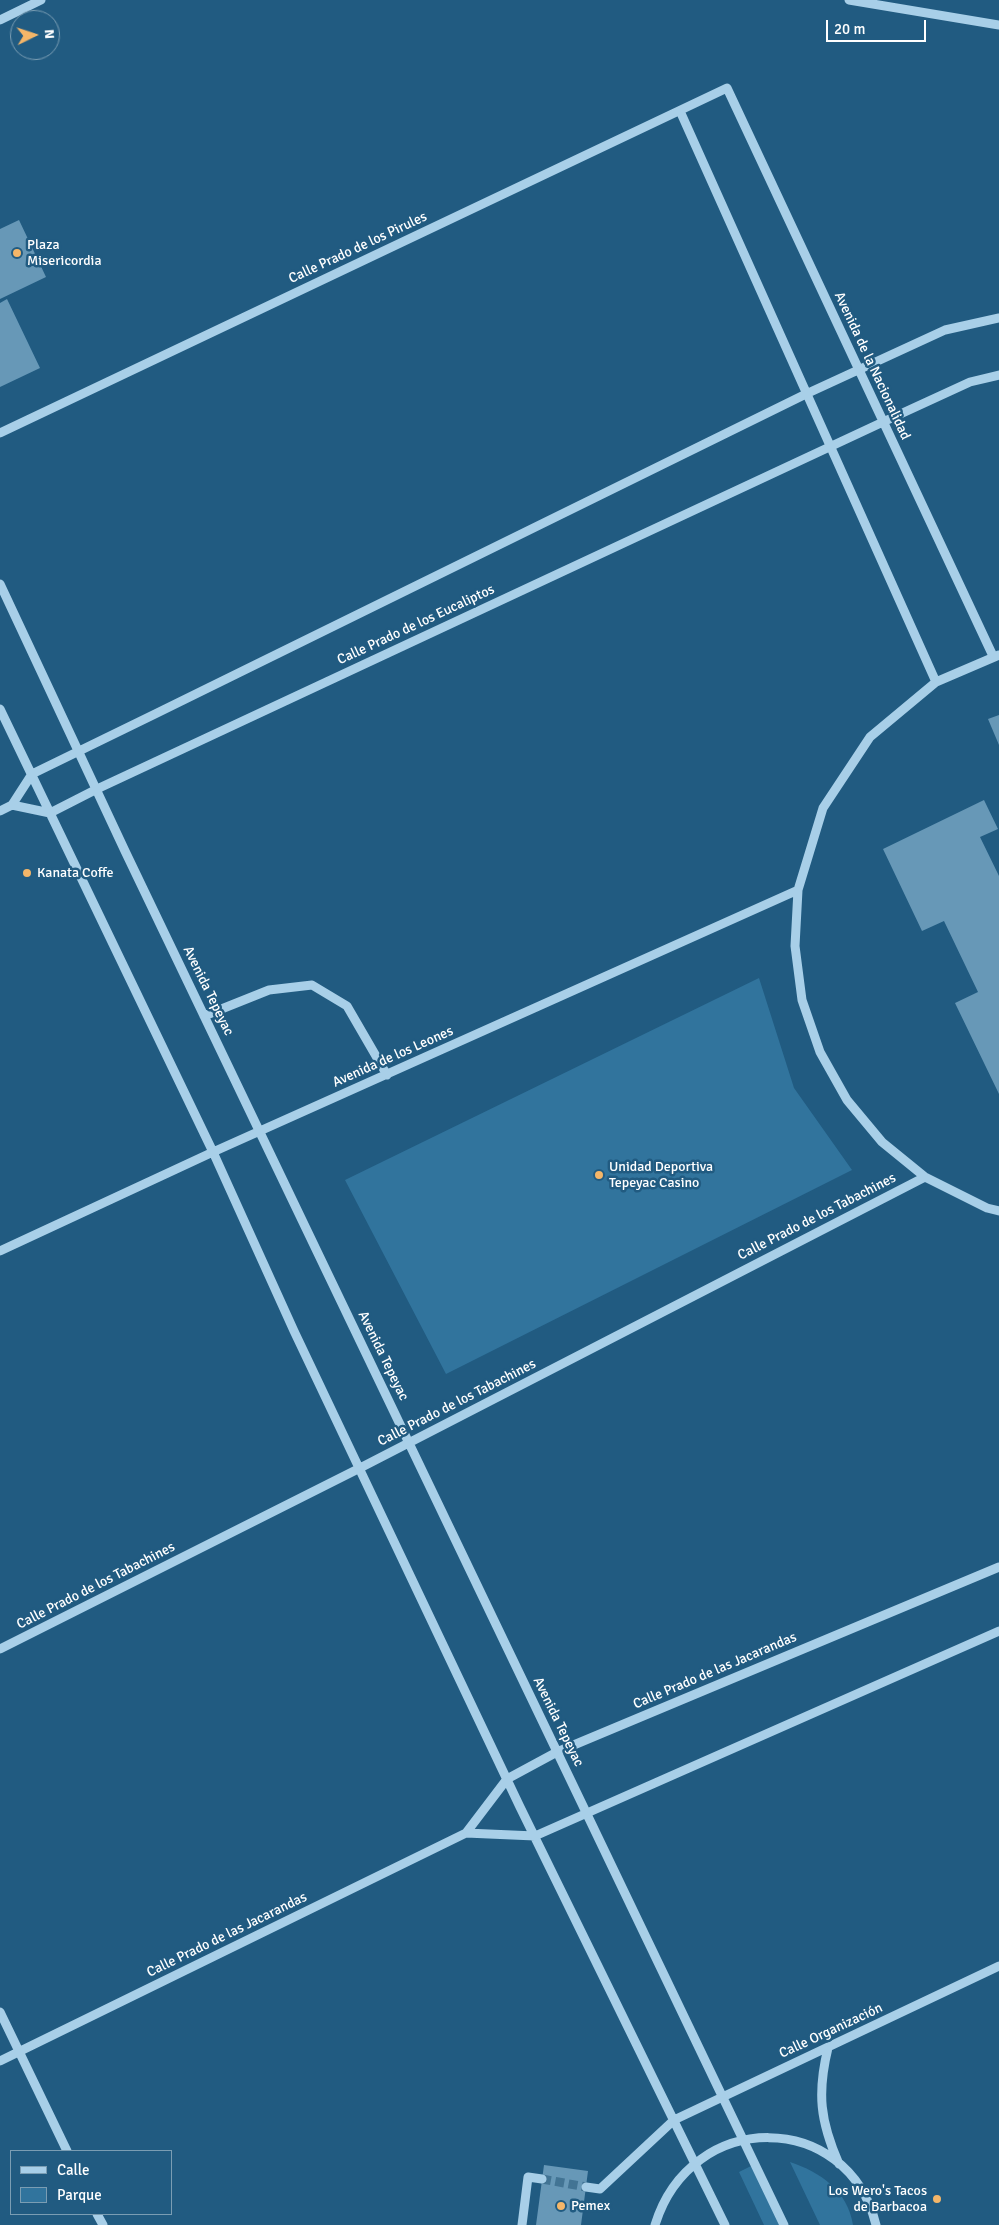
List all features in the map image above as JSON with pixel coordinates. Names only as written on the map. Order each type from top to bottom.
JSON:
[{"type":"street","points":[[0,20],[41,0]]},
{"type":"street","points":[[849,0],[999,25]]},
{"type":"street","name":"Calle Prado de los Pirules","points":[[0,433],[727,88]]},
{"type":"street","name":"Avenida de la Nacionalidad","points":[[727,88],[858,370],[996,655]]},
{"type":"street","points":[[680,111],[936,682]]},
{"type":"street","points":[[0,811],[12,805],[32,774],[806,394],[944,330],[999,318]]},
{"type":"street","name":"Calle Prado de los Eucaliptos","points":[[50,813],[97,789],[883,422],[970,382],[999,375]]},
{"type":"street","name":"Avenida Tepeyac","points":[[0,584],[204,1016],[784,2225]]},
{"type":"street","points":[[996,655],[936,682],[870,737],[823,808],[798,890],[795,946],[801,991],[820,1052],[847,1100],[882,1142],[925,1177],[987,1208],[999,1211]]},
{"type":"street","points":[[0,709],[213,1152],[294,1331],[507,1779],[725,2225]]},
{"type":"street","points":[[12,805],[50,813]]},
{"type":"street","name":"Avenida de los Leones","points":[[0,1251],[213,1152],[798,890]]},
{"type":"street","points":[[204,1016],[269,990],[312,985],[347,1006],[387,1075]]},
{"type":"street","name":"Calle Prado de los Tabachines","points":[[0,1649],[409,1443],[925,1177]]},
{"type":"street","name":"Calle Prado de las Jacarandas","points":[[0,2062],[466,1833],[507,1779],[557,1752],[999,1567]]},
{"type":"street","name":"Calle Prado de las Jacarandas","points":[[466,1833],[535,1836],[999,1631]]},
{"type":"street","name":"Calle Organización","points":[[586,2187],[600,2188],[674,2120],[999,1966]]},
{"type":"street","points":[[0,2012],[67,2150]]},
{"type":"street","points":[[828,2048],[821,2077],[821,2107],[827,2136],[839,2164]]},
{"type":"street","points":[[656,2225],[668,2193],[680,2176],[695,2162],[710,2152],[743,2140],[768,2137],[793,2141],[817,2150],[839,2164],[853,2178],[864,2194],[876,2225]]},
{"type":"street","points":[[522,2225],[528,2177],[542,2179]]},
{"type":"green space","name":"Unidad Deportiva Tepeyac Casino","points":[[759,978],[794,1088],[852,1170],[446,1374],[345,1180]]},
{"type":"green space","points":[[790,2162],[812,2171],[831,2184],[845,2202],[853,2225],[820,2225]]},
{"type":"green space","points":[[753,2165],[781,2225],[764,2225],[739,2172]]},
{"type":"building","name":"Plaza Misericordia","points":[[19,220],[46,277],[0,299],[0,229]]},
{"type":"building","points":[[7,299],[40,368],[0,387],[0,303]]},
{"type":"building","points":[[999,715],[999,745],[988,719]]},
{"type":"building","points":[[984,800],[998,829],[980,837],[999,876],[999,1094],[955,1003],[978,992],[944,921],[922,931],[883,849]]},
{"type":"building","name":"Pemex","points":[[544,2165],[588,2171],[581,2225],[536,2225]]},
{"type":"tunnel","points":[[542,2179],[586,2187]]},
{"type":"place","name":"Plaza Misericordia","points":[[17,253]]},
{"type":"place","name":"Kanata Coffe","points":[[27,873]]},
{"type":"place","name":"Unidad Deportiva Tepeyac Casino","points":[[599,1175]]},
{"type":"place","name":"Los Wero's Tacos de Barbacoa","points":[[937,2199]]},
{"type":"place","name":"Pemex","points":[[561,2206]]}]
